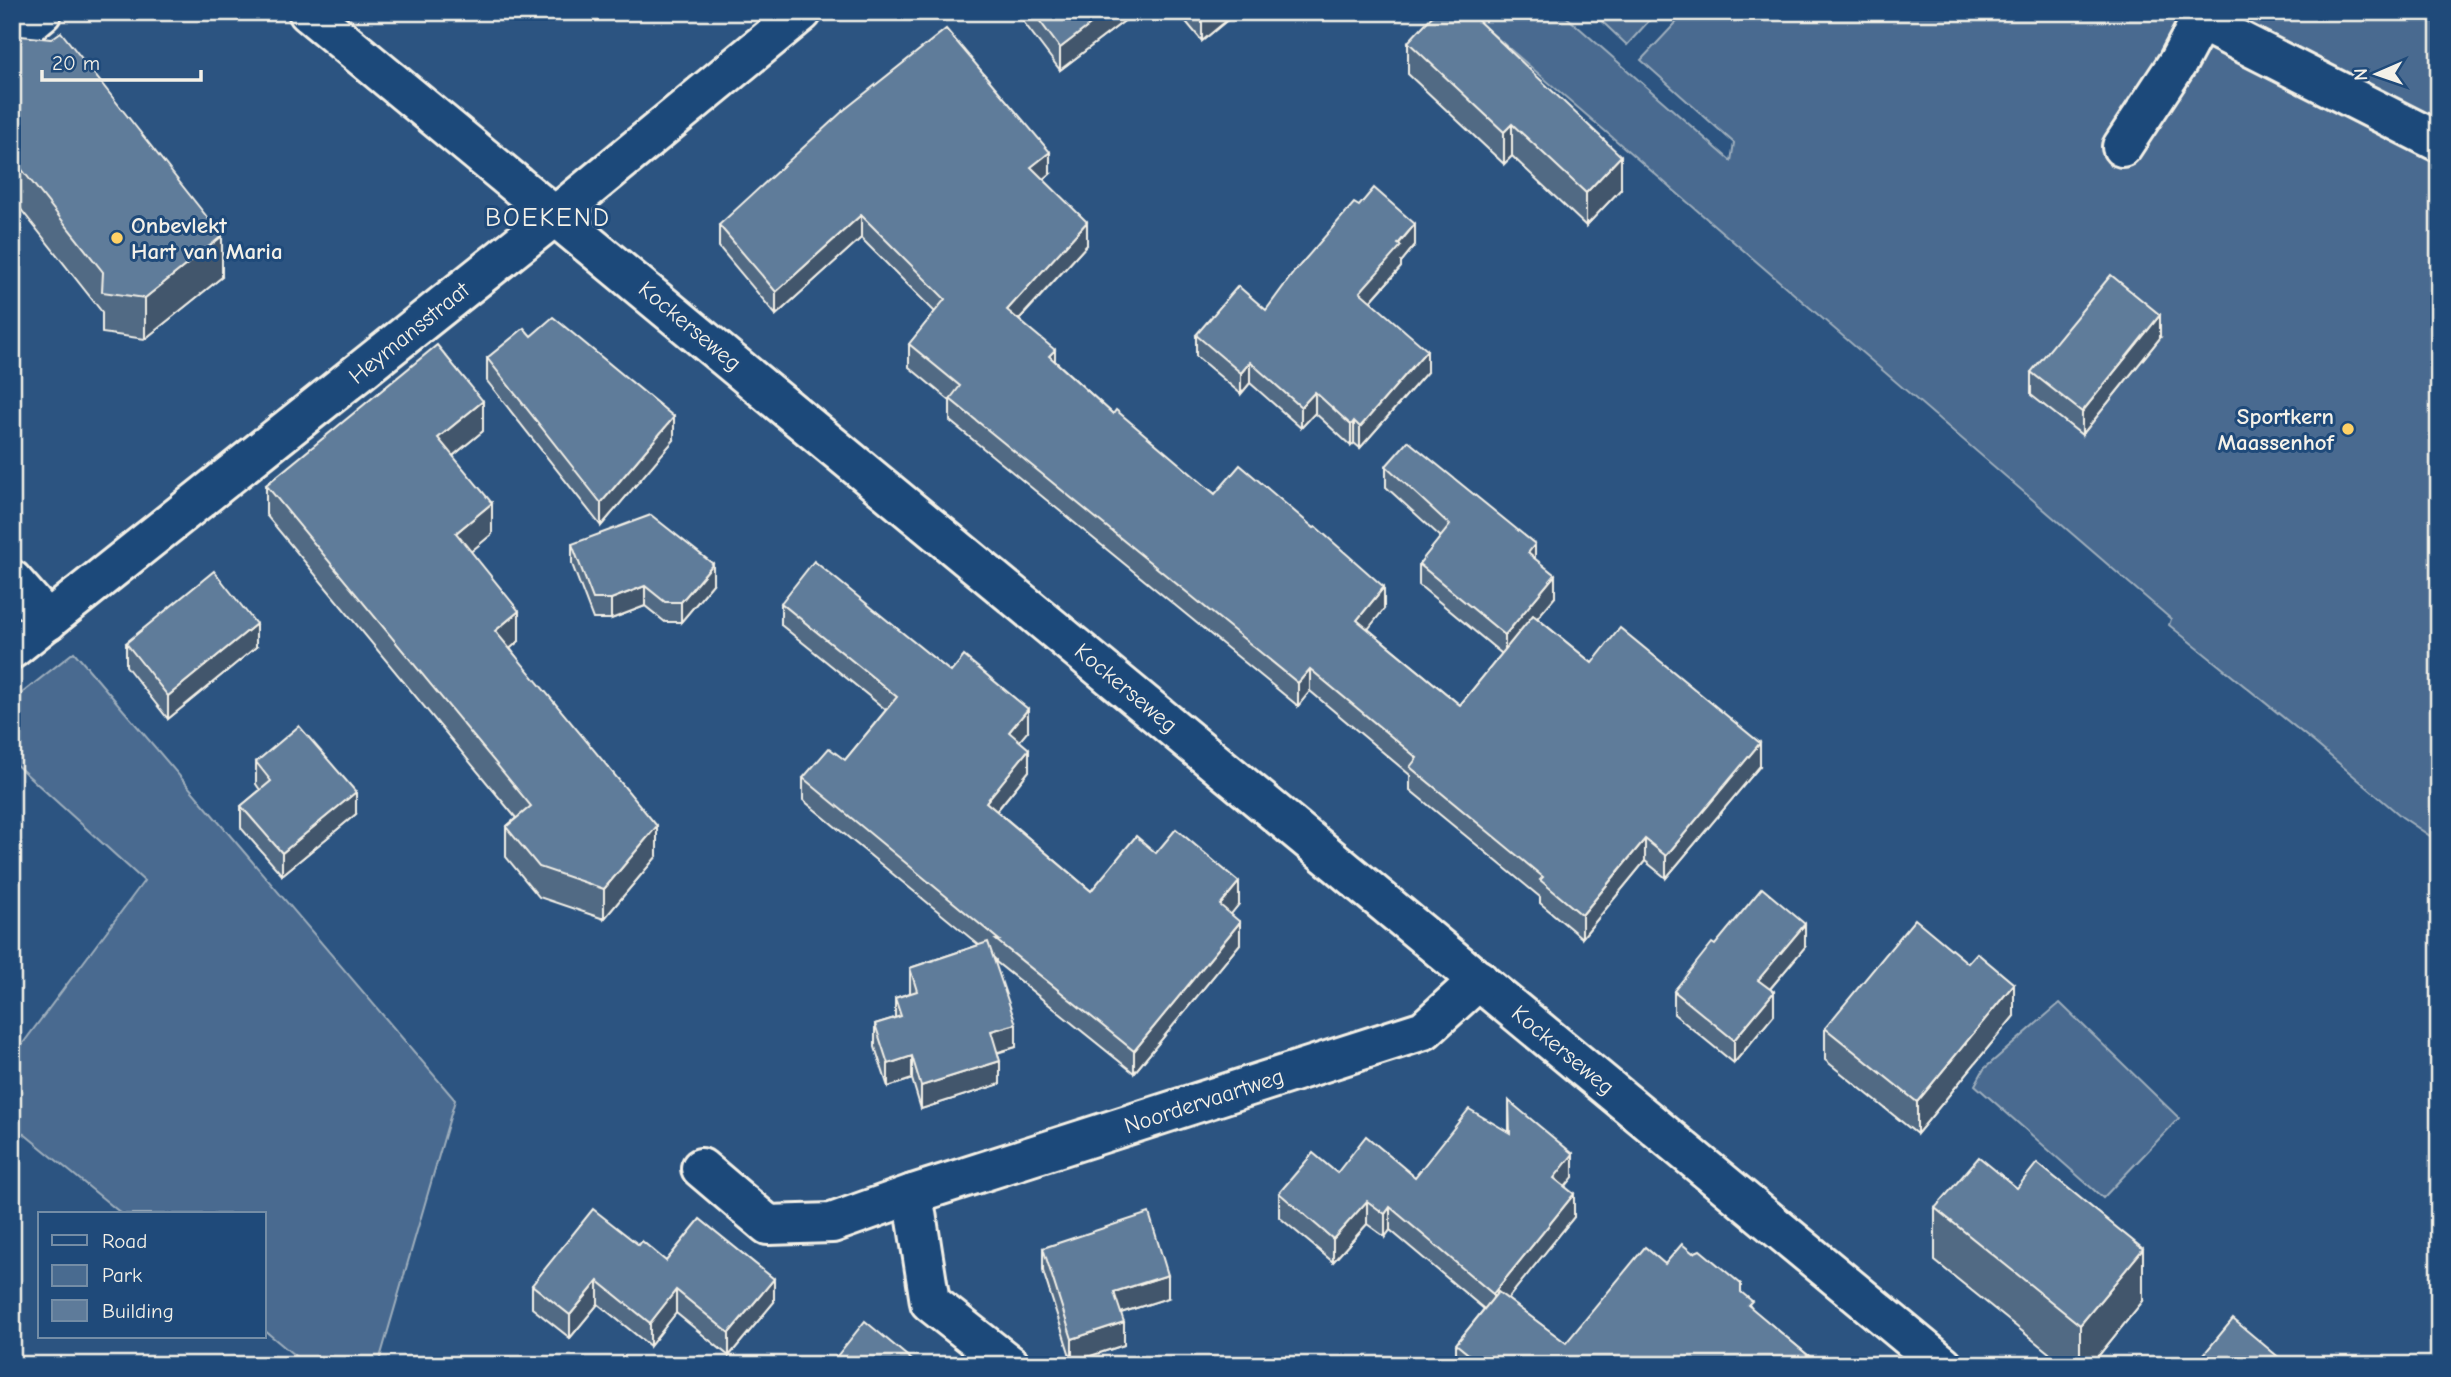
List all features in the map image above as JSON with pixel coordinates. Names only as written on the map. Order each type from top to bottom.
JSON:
[{"type":"street","points":[[12,37],[42,12]]},
{"type":"street","name":"Kockerseweg","points":[[308,12],[1943,1365]]},
{"type":"street","name":"Heymansstraat","points":[[12,649],[556,215],[802,12]]},
{"type":"street","points":[[2122,147],[2178,62],[2200,17],[2439,142]]},
{"type":"street","points":[[12,580],[48,621]]},
{"type":"street","name":"Noordervaartweg","points":[[701,1167],[768,1226],[832,1223],[913,1194],[1424,1030],[1479,980]]},
{"type":"street","points":[[913,1194],[930,1302],[1010,1365]]},
{"type":"green space","points":[[1467,12],[1561,12],[1731,161],[1734,143],[1641,60],[1686,12],[2439,12],[2439,842],[2402,817],[2169,625],[2171,619]]},
{"type":"green space","points":[[1592,12],[1657,12],[1627,45]]},
{"type":"green space","points":[[74,652],[455,1100],[378,1365],[306,1365],[266,1332],[266,1212],[120,1212],[12,1124],[12,1058],[144,881],[12,761],[12,701]]},
{"type":"green space","points":[[2060,1003],[2179,1118],[2103,1198],[1975,1085],[1984,1069]]},
{"type":"building","points":[[1033,12],[1107,12],[1060,48]]},
{"type":"building","points":[[1196,12],[1211,12],[1202,20]]},
{"type":"building","points":[[1436,12],[1469,12],[1621,156],[1586,193],[1512,124],[1504,132],[1408,42]]},
{"type":"building","points":[[946,29],[1050,152],[1031,167],[1087,222],[1007,310],[1055,350],[1049,356],[1113,414],[1116,410],[1215,494],[1240,465],[1316,527],[1384,587],[1357,620],[1460,705],[1533,615],[1592,663],[1620,628],[1760,743],[1666,856],[1645,839],[1582,915],[1540,880],[1543,877],[1410,767],[1417,758],[1310,669],[1298,683],[950,399],[960,386],[909,344],[945,299],[861,215],[776,292],[719,225],[844,110]]},
{"type":"building","name":"Onbevlekt Hart van Maria","points":[[61,32],[222,236],[145,298],[102,292],[103,272],[12,157],[12,40],[21,36],[51,39]]},
{"type":"building","points":[[1374,188],[1415,224],[1398,244],[1401,246],[1360,292],[1427,350],[1360,427],[1354,421],[1351,425],[1315,392],[1301,407],[1250,362],[1241,373],[1196,335],[1238,286],[1266,310],[1294,272],[1354,203],[1359,206]]},
{"type":"building","points":[[2111,275],[2160,315],[2082,412],[2031,372]]},
{"type":"building","points":[[553,317],[674,417],[601,503],[487,358],[524,328],[531,336]]},
{"type":"building","points":[[437,345],[483,401],[438,438],[492,503],[456,533],[519,611],[495,631],[657,826],[604,889],[539,867],[506,827],[531,806],[266,485]]},
{"type":"building","points":[[1408,441],[1535,544],[1528,553],[1555,575],[1505,635],[1419,564],[1450,525],[1386,466]]},
{"type":"building","points":[[651,515],[713,564],[681,602],[665,602],[645,586],[611,599],[593,599],[572,544]]},
{"type":"building","points":[[814,561],[951,672],[964,656],[1028,709],[1009,732],[1029,749],[986,802],[1091,891],[1136,836],[1156,853],[1176,829],[1239,882],[1220,905],[1240,922],[1134,1051],[996,940],[999,940],[803,778],[829,748],[845,760],[897,697],[781,603]]},
{"type":"building","points":[[214,571],[256,624],[168,696],[126,643]]},
{"type":"building","points":[[299,726],[356,792],[282,853],[241,806],[271,781],[256,762]]},
{"type":"building","points":[[1762,888],[1805,924],[1758,980],[1774,992],[1734,1040],[1674,991],[1712,943],[1715,945]]},
{"type":"building","points":[[1915,919],[1968,963],[1977,953],[2014,984],[1917,1102],[1825,1028]]},
{"type":"building","points":[[988,942],[1016,1024],[991,1031],[1000,1061],[921,1086],[912,1056],[888,1064],[875,1024],[901,1016],[895,998],[917,991],[910,968]]},
{"type":"building","points":[[1509,1101],[1573,1154],[1554,1178],[1574,1194],[1493,1294],[1390,1207],[1385,1214],[1367,1201],[1333,1239],[1279,1193],[1313,1153],[1337,1173],[1366,1136],[1415,1177],[1469,1109],[1510,1133]]},
{"type":"building","points":[[1979,1157],[2017,1188],[2037,1163],[2143,1249],[2080,1325],[1935,1208]]},
{"type":"building","points":[[593,1209],[639,1245],[642,1241],[666,1261],[700,1219],[774,1279],[729,1333],[676,1290],[650,1323],[598,1281],[570,1315],[532,1285]]},
{"type":"building","points":[[1149,1213],[1168,1275],[1114,1292],[1124,1322],[1072,1339],[1043,1248]]},
{"type":"building","points":[[1682,1244],[1693,1253],[1700,1250],[1741,1284],[1741,1292],[1752,1301],[1748,1305],[1815,1361],[1822,1358],[1830,1365],[1482,1365],[1456,1344],[1498,1292],[1566,1343],[1645,1247],[1665,1264]]},
{"type":"building","points":[[2233,1319],[2288,1365],[2195,1365]]},
{"type":"building","points":[[865,1321],[918,1365],[830,1365]]},
{"type":"place","name":"Onbevlekt Hart van Maria","points":[[117,238]]},
{"type":"place","name":"Sportkern Maassenhof","points":[[2348,429]]},
{"type":"district","name":"BOEKEND","points":[[548,218]]}]
